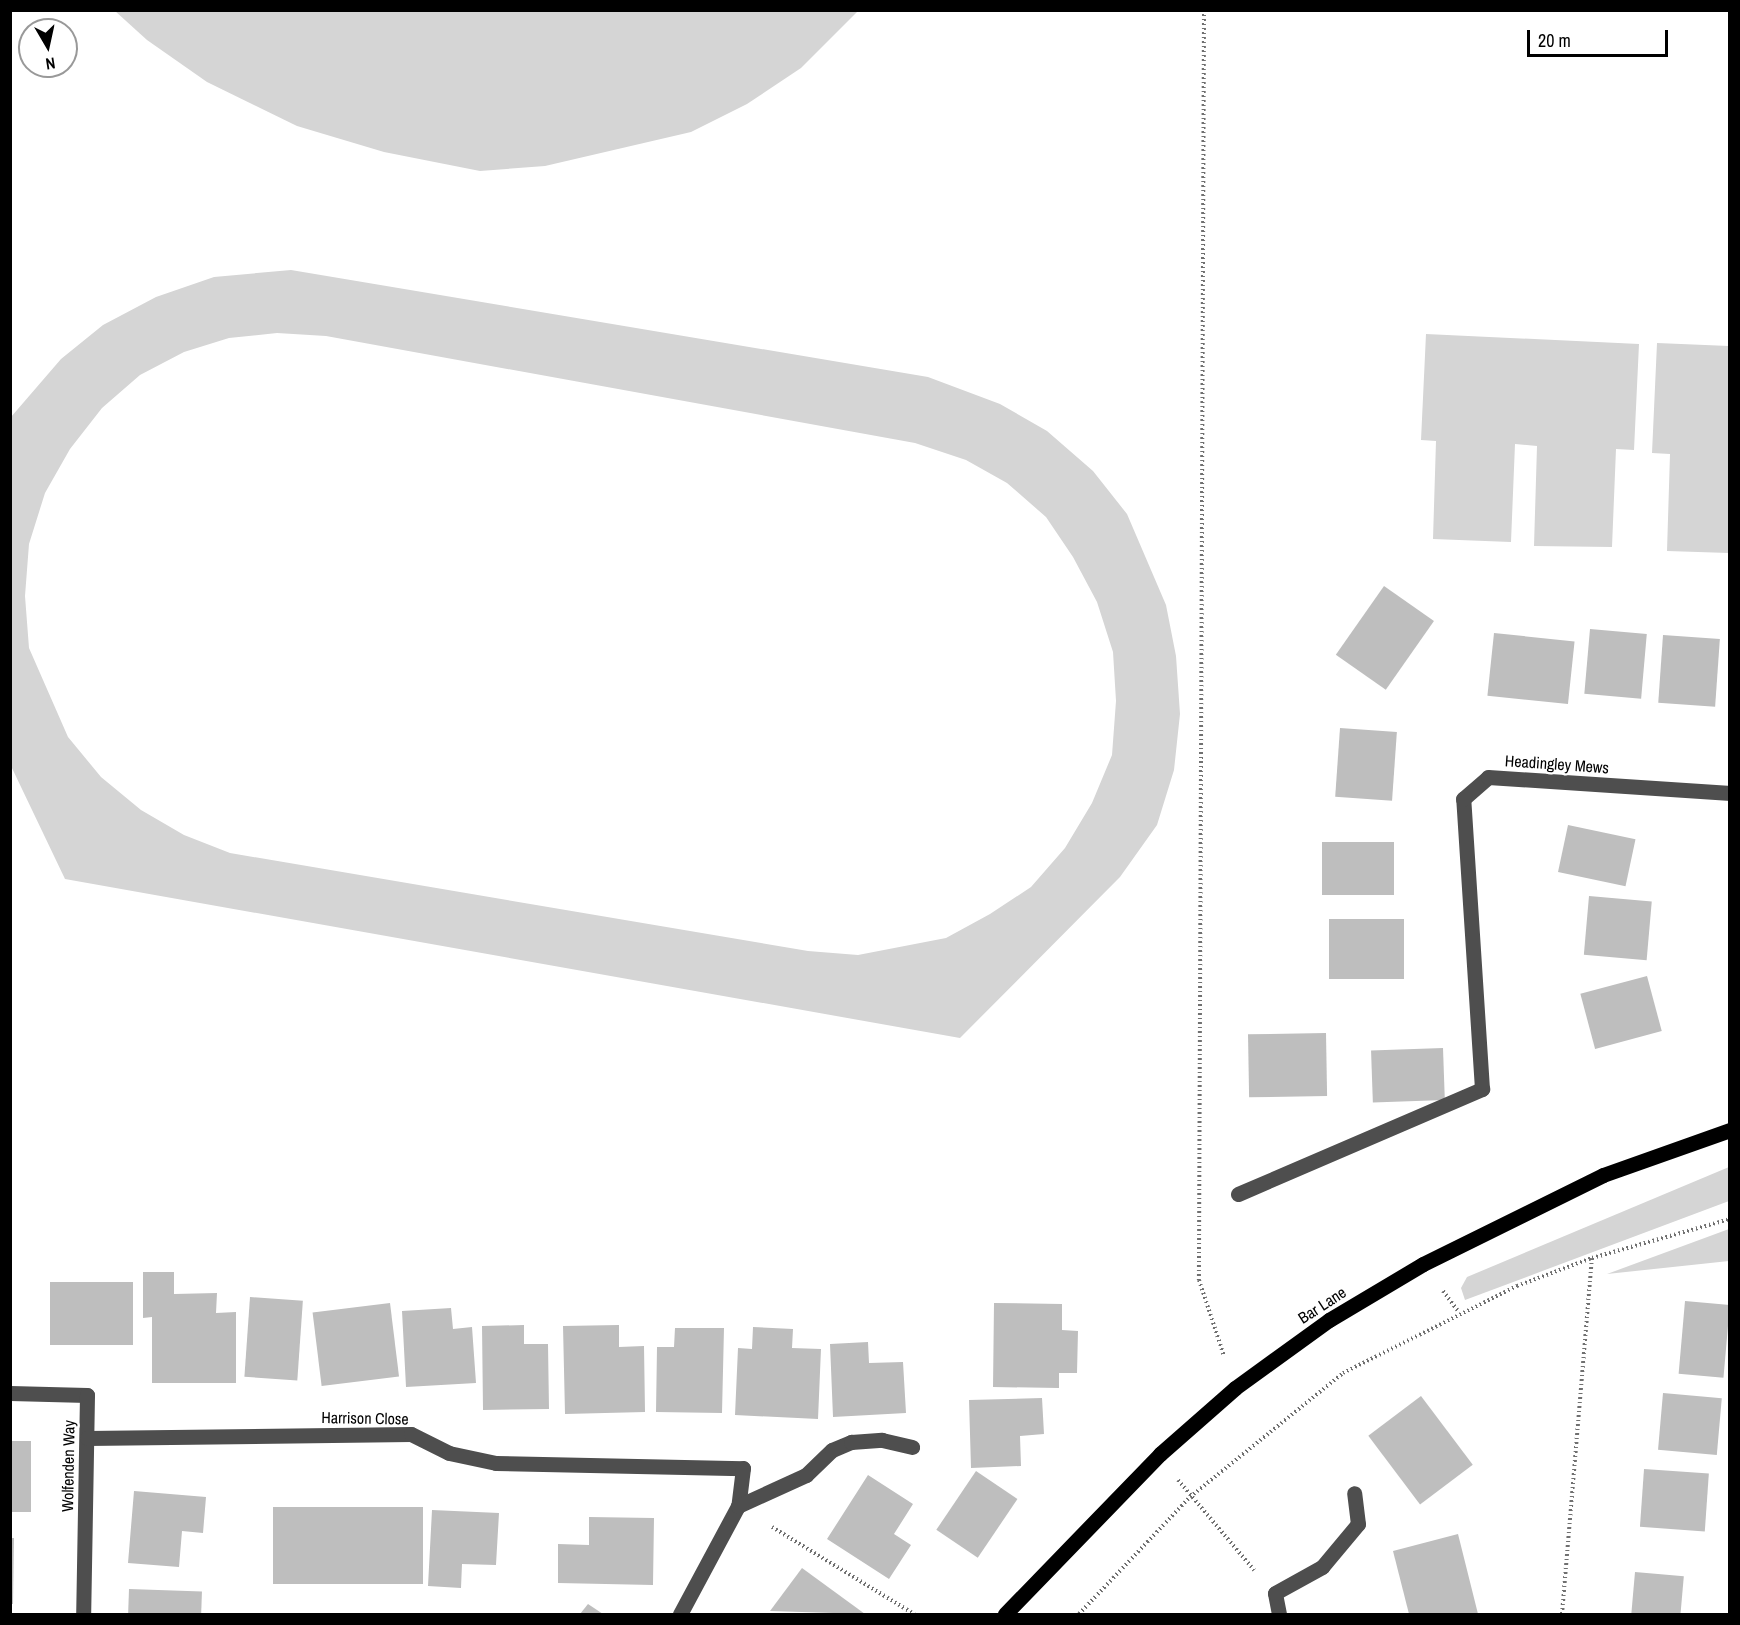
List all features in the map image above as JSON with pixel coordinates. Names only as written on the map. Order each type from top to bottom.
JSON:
[{"type":"main road","name":"Bar Lane","points":[[1005,1614],[1160,1454],[1235,1388],[1329,1320],[1423,1263],[1603,1175],[1730,1130]]},
{"type":"street","name":"Headingley Mews","points":[[1238,1194],[1482,1089],[1468,908],[1463,799],[1488,777],[1730,793]]},
{"type":"street","name":"Wolfenden Way","points":[[10,1393],[87,1395],[83,1614]]},
{"type":"street","name":"Harrison Close","points":[[87,1438],[411,1434],[449,1454],[496,1463],[743,1468],[738,1506],[680,1614]]},
{"type":"street","points":[[738,1506],[806,1475],[832,1450],[851,1442],[882,1440],[912,1447]]},
{"type":"street","points":[[1279,1614],[1275,1593],[1322,1567],[1358,1524],[1354,1493]]},
{"type":"path","points":[[1204,10],[1199,1280],[1235,1388]]},
{"type":"path","points":[[1079,1614],[1190,1497],[1343,1373],[1459,1312],[1592,1258],[1730,1219]]},
{"type":"path","points":[[1562,1614],[1592,1258]]},
{"type":"path","points":[[1160,1454],[1190,1497],[1275,1593]]},
{"type":"path","points":[[738,1506],[914,1614]]},
{"type":"shaded area","points":[[115,11],[858,11],[801,68],[747,104],[691,132],[545,166],[480,171],[384,152],[297,126],[207,82],[147,40]]},
{"type":"shaded area","points":[[291,270],[928,377],[1000,404],[1047,431],[1093,471],[1127,514],[1166,605],[1176,656],[1180,714],[1174,770],[1157,825],[1120,877],[960,1038],[65,879],[11,766],[11,417],[61,359],[103,325],[156,297],[214,277]],"holes":[[[277,333],[326,336],[915,443],[966,460],[1007,483],[1046,517],[1073,557],[1097,602],[1113,652],[1116,701],[1112,755],[1092,803],[1065,848],[1031,887],[990,914],[946,938],[858,955],[808,951],[230,853],[184,835],[141,810],[101,777],[68,737],[29,648],[25,596],[29,544],[45,493],[70,449],[102,408],[140,375],[184,352],[229,338]]]},
{"type":"shaded area","points":[[1426,334],[1639,344],[1634,450],[1616,449],[1612,547],[1534,546],[1537,446],[1515,444],[1511,542],[1433,539],[1436,441],[1421,440]]},
{"type":"shaded area","points":[[1657,343],[1729,346],[1729,553],[1667,551],[1670,454],[1652,453]]},
{"type":"shaded area","points":[[1729,1167],[1729,1201],[1465,1300],[1461,1288],[1467,1277]]},
{"type":"shaded area","points":[[1729,1229],[1729,1261],[1607,1274]]},
{"type":"building","points":[[1384,586],[1434,621],[1386,690],[1336,655]]},
{"type":"building","points":[[1590,629],[1647,634],[1641,699],[1584,694]]},
{"type":"building","points":[[1494,633],[1575,641],[1568,704],[1487,696]]},
{"type":"building","points":[[1663,635],[1720,639],[1715,707],[1658,703]]},
{"type":"building","points":[[1340,728],[1397,732],[1392,801],[1335,797]]},
{"type":"building","points":[[1568,825],[1635,839],[1626,886],[1558,872]]},
{"type":"building","points":[[1322,842],[1394,842],[1394,895],[1322,895]]},
{"type":"building","points":[[1589,896],[1652,901],[1647,960],[1584,955]]},
{"type":"building","points":[[1329,919],[1404,919],[1404,979],[1329,979]]},
{"type":"building","points":[[1647,976],[1662,1031],[1595,1049],[1580,994]]},
{"type":"building","points":[[1326,1033],[1327,1096],[1249,1097],[1248,1034]]},
{"type":"building","points":[[1443,1048],[1445,1100],[1373,1102],[1371,1051]]},
{"type":"building","points":[[143,1272],[174,1272],[174,1294],[217,1293],[216,1313],[236,1312],[236,1383],[152,1383],[152,1317],[143,1318]]},
{"type":"building","points":[[50,1282],[133,1282],[133,1345],[50,1345]]},
{"type":"building","points":[[250,1297],[303,1301],[297,1381],[244,1377]]},
{"type":"building","points":[[1685,1301],[1730,1305],[1723,1378],[1679,1374]]},
{"type":"building","points":[[390,1303],[399,1376],[322,1386],[313,1313]]},
{"type":"building","points":[[994,1303],[1062,1304],[1062,1330],[1078,1331],[1077,1373],[1059,1373],[1059,1388],[993,1387]]},
{"type":"building","points":[[451,1308],[453,1329],[472,1327],[476,1383],[406,1387],[402,1311]]},
{"type":"building","points":[[524,1325],[524,1344],[548,1344],[549,1409],[483,1410],[482,1326]]},
{"type":"building","points":[[619,1325],[619,1347],[644,1346],[645,1412],[565,1414],[563,1326]]},
{"type":"building","points":[[753,1327],[793,1329],[792,1348],[821,1349],[818,1419],[735,1415],[738,1348],[752,1349]]},
{"type":"building","points":[[675,1328],[724,1328],[722,1413],[656,1412],[657,1347],[674,1347]]},
{"type":"building","points":[[868,1342],[869,1363],[903,1362],[906,1413],[833,1417],[830,1344]]},
{"type":"building","points":[[1663,1393],[1722,1398],[1717,1455],[1658,1450]]},
{"type":"building","points":[[1421,1396],[1473,1465],[1420,1504],[1368,1436]]},
{"type":"building","points":[[1042,1398],[1044,1434],[1020,1436],[1021,1466],[971,1468],[969,1400]]},
{"type":"building","points":[[10,1441],[31,1441],[31,1512],[10,1512]]},
{"type":"building","points":[[1644,1469],[1709,1474],[1705,1531],[1640,1527]]},
{"type":"building","points":[[976,1471],[1017,1499],[978,1558],[936,1530]]},
{"type":"building","points":[[868,1475],[913,1504],[894,1534],[911,1545],[889,1579],[827,1539]]},
{"type":"building","points":[[134,1491],[206,1497],[203,1533],[182,1531],[179,1567],[128,1563]]},
{"type":"building","points":[[273,1507],[423,1507],[423,1584],[273,1584]]},
{"type":"building","points":[[432,1510],[499,1513],[496,1565],[462,1564],[461,1588],[428,1586]]},
{"type":"building","points":[[589,1517],[654,1518],[653,1585],[558,1583],[558,1544],[589,1545]]},
{"type":"building","points":[[1458,1534],[1478,1614],[1409,1614],[1393,1551]]},
{"type":"building","points":[[10,1538],[14,1538],[13,1604],[10,1604]]},
{"type":"building","points":[[802,1568],[865,1614],[770,1611]]},
{"type":"building","points":[[1635,1572],[1684,1576],[1681,1614],[1631,1614]]},
{"type":"building","points":[[129,1589],[202,1592],[201,1614],[128,1614]]},
{"type":"building","points":[[588,1604],[603,1614],[580,1614]]}]
